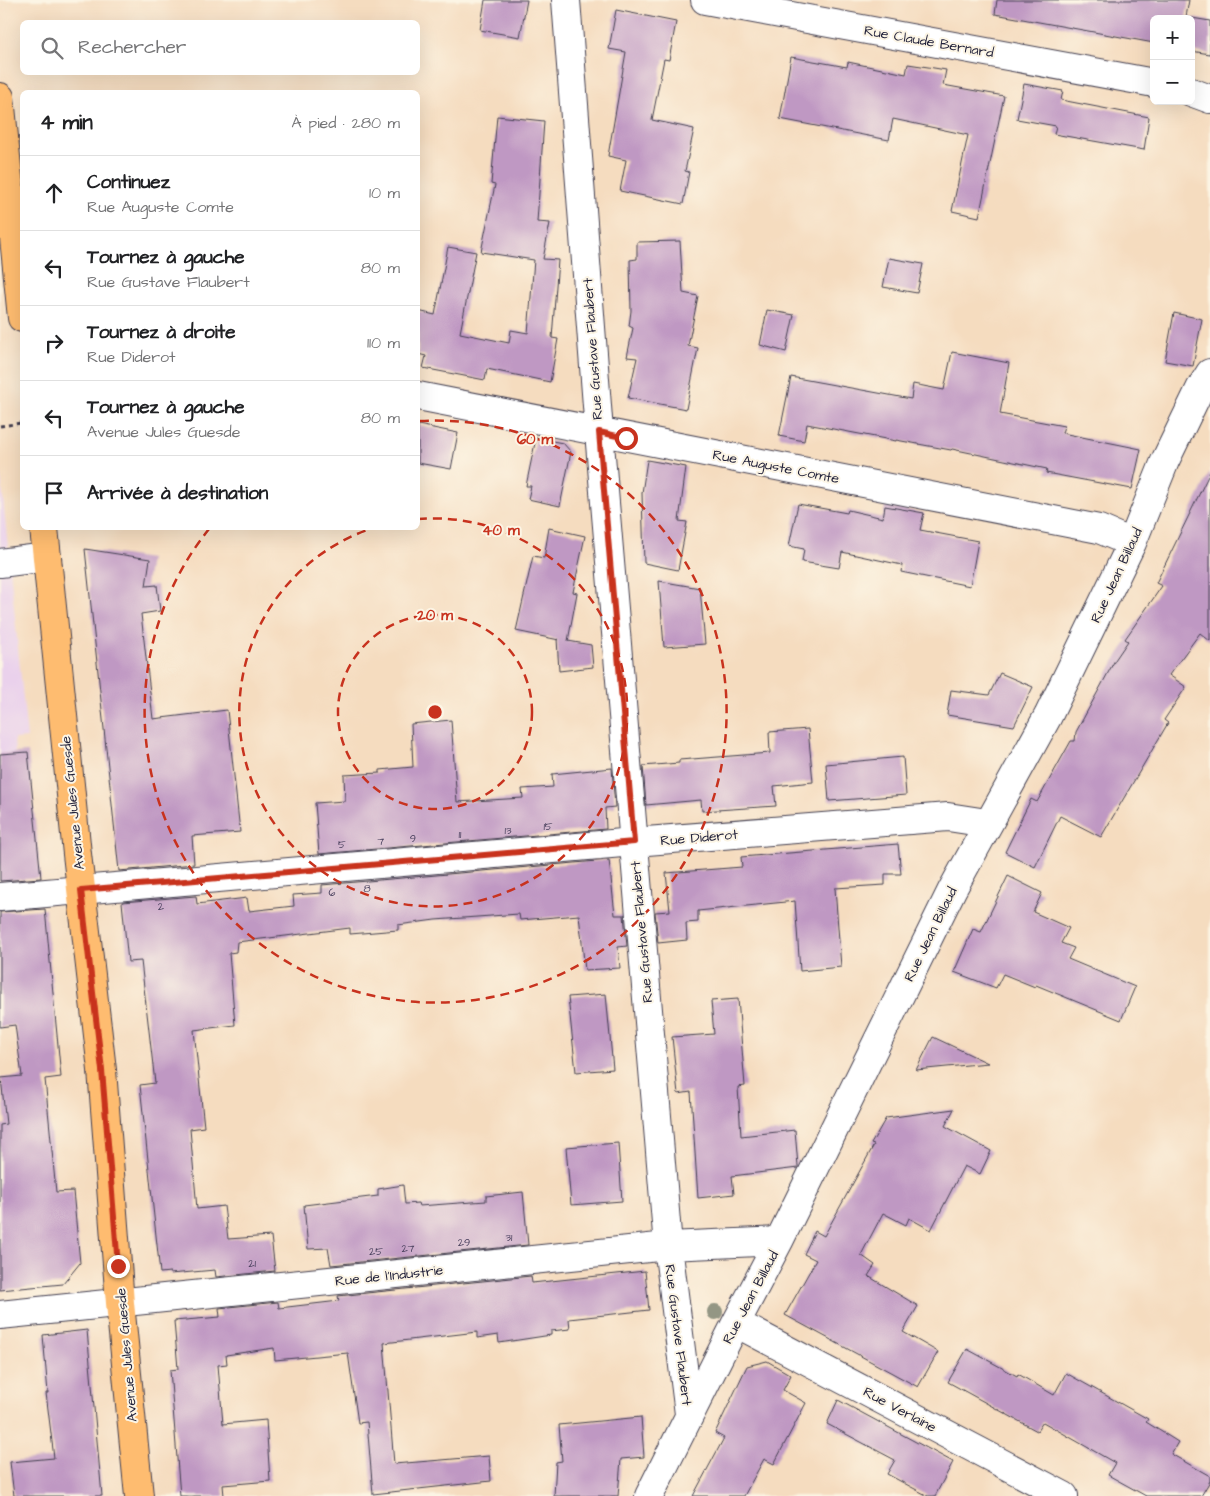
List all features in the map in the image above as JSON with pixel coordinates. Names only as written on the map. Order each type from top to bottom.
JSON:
[{"type":"main road","points":[[0,97],[20,298]]},
{"type":"main road","name":"Avenue Jules Guesde","points":[[44,530],[81,890],[102,1070],[120,1303],[139,1496]]},
{"type":"street","name":"Rue Gustave Flaubert","points":[[566,0],[599,432],[668,1246],[689,1414]]},
{"type":"street","name":"Rue Claude Bernard","points":[[705,0],[1150,82]]},
{"type":"street","points":[[1195,91],[1210,89]]},
{"type":"street","points":[[1195,93],[1210,99]]},
{"type":"street","name":"Rue Jean Billaud","points":[[650,1496],[689,1414],[779,1241],[952,890],[987,823],[1048,716],[1132,543],[1165,461],[1200,389],[1210,373]]},
{"type":"street","name":"Rue Auguste Comte","points":[[420,396],[1099,528],[1132,543]]},
{"type":"street","points":[[0,563],[46,558]]},
{"type":"street","name":"Rue Diderot","points":[[0,897],[948,817],[987,823]]},
{"type":"street","name":"Rue de l'Industrie","points":[[0,1315],[668,1246],[779,1241]]},
{"type":"street","name":"Rue Verlaine","points":[[736,1323],[1064,1496]]},
{"type":"path","points":[[0,426],[20,423]]},
{"type":"shaded area","points":[[0,468],[27,738],[14,739],[15,753],[0,754]]},
{"type":"building","points":[[485,0],[527,0],[520,37],[480,30]]},
{"type":"building","points":[[997,0],[1189,0],[1186,15],[1150,15],[1150,42],[995,14]]},
{"type":"building","points":[[616,10],[676,22],[669,60],[664,59],[652,120],[694,129],[685,171],[689,172],[683,204],[620,191],[626,160],[608,156],[626,52],[609,49]]},
{"type":"building","points":[[1195,18],[1210,21],[1210,54],[1195,52]]},
{"type":"building","points":[[791,57],[847,67],[848,62],[906,74],[908,64],[946,70],[943,85],[1004,96],[979,217],[952,211],[968,135],[893,119],[889,140],[780,119]]},
{"type":"building","points":[[1024,84],[1063,91],[1061,100],[1149,117],[1144,150],[1054,134],[1056,126],[1017,119]]},
{"type":"building","points":[[497,116],[544,121],[537,222],[550,223],[543,259],[558,260],[552,338],[558,339],[550,382],[487,369],[485,380],[423,368],[426,356],[420,354],[420,311],[435,315],[448,247],[476,252],[460,333],[509,343],[511,330],[528,333],[534,260],[481,252],[495,185],[491,184]]},
{"type":"building","points":[[680,241],[683,293],[698,296],[688,346],[698,348],[686,409],[628,398],[637,358],[627,357],[633,328],[629,326],[631,311],[630,260],[637,259],[637,242]]},
{"type":"building","points":[[889,258],[923,264],[917,293],[883,287]]},
{"type":"building","points":[[767,310],[794,315],[786,352],[760,345]]},
{"type":"building","points":[[1174,313],[1202,319],[1193,366],[1165,361]]},
{"type":"building","points":[[952,352],[1009,363],[1000,414],[1064,426],[1062,433],[1141,449],[1132,489],[1046,473],[1047,469],[952,449],[896,441],[807,424],[804,441],[779,436],[791,377],[911,399],[913,384],[944,390]]},
{"type":"building","points":[[420,425],[458,433],[451,469],[420,463]]},
{"type":"building","points":[[536,438],[563,443],[571,452],[560,506],[528,499],[531,486],[526,486]]},
{"type":"building","points":[[647,460],[686,467],[679,521],[687,522],[678,570],[644,563],[642,493]]},
{"type":"building","points":[[1210,472],[1210,641],[1200,633],[1169,675],[1186,687],[1164,720],[1168,723],[1101,837],[1060,816],[1035,867],[1005,852],[1031,799],[1037,802],[1071,741],[1075,741],[1076,732],[1115,660],[1128,641],[1125,639],[1162,586],[1156,583]]},
{"type":"building","points":[[798,504],[847,513],[848,510],[883,518],[885,506],[924,513],[920,530],[978,541],[970,586],[901,572],[902,565],[842,552],[839,568],[802,562],[804,549],[789,546]]},
{"type":"building","points":[[549,528],[585,536],[573,592],[577,593],[568,641],[591,645],[593,667],[559,671],[557,640],[516,631],[533,556],[544,558]]},
{"type":"building","points":[[85,549],[150,559],[146,586],[157,585],[160,611],[141,614],[153,719],[227,710],[240,832],[192,836],[194,864],[119,871]]},
{"type":"building","points":[[659,581],[700,588],[705,644],[664,647]]},
{"type":"building","points":[[1000,673],[1033,687],[1014,726],[947,715],[951,690],[989,695]]},
{"type":"building","points":[[451,720],[457,802],[523,798],[522,789],[553,787],[552,774],[612,768],[615,807],[605,808],[606,829],[319,854],[315,803],[345,801],[344,775],[380,773],[380,770],[413,767],[411,724]]},
{"type":"building","points":[[808,729],[813,782],[774,786],[776,806],[702,811],[701,800],[646,805],[643,766],[679,763],[679,760],[770,753],[769,732]]},
{"type":"building","points":[[28,752],[41,878],[0,881],[0,754]]},
{"type":"building","points":[[903,757],[906,795],[829,801],[826,764]]},
{"type":"building","points":[[898,844],[901,874],[885,874],[885,885],[835,888],[841,967],[800,971],[795,901],[698,911],[698,922],[686,923],[687,940],[658,943],[655,912],[670,911],[666,873],[742,867],[741,857]]},
{"type":"building","points":[[609,860],[615,915],[624,915],[627,946],[618,947],[620,968],[585,970],[579,915],[520,920],[519,914],[435,920],[398,925],[398,930],[350,934],[350,928],[237,942],[236,952],[229,953],[235,1025],[194,1030],[204,1127],[190,1129],[197,1209],[224,1206],[228,1239],[271,1236],[275,1271],[216,1277],[215,1270],[170,1274],[170,1272],[160,1273],[140,1085],[155,1083],[141,961],[128,962],[122,902],[196,896],[197,904],[247,898],[249,911],[294,906],[293,895],[322,893],[322,885]]},
{"type":"building","points":[[1008,876],[1042,893],[1033,912],[1069,928],[1061,943],[1074,948],[1068,959],[1135,987],[1121,1020],[1036,985],[1035,987],[1003,974],[996,988],[954,972],[973,929],[981,932]]},
{"type":"building","points":[[45,909],[61,1077],[45,1079],[56,1192],[73,1191],[80,1263],[63,1284],[0,1290],[0,1125],[6,1124],[1,1078],[22,1076],[15,1025],[0,1027],[0,912]]},
{"type":"building","points":[[606,994],[613,1069],[576,1072],[568,997]]},
{"type":"building","points":[[738,999],[745,1086],[738,1087],[741,1136],[795,1130],[798,1168],[732,1176],[734,1194],[698,1198],[691,1092],[678,1094],[672,1037],[714,1034],[711,1001]]},
{"type":"building","points":[[933,1037],[988,1063],[916,1070]]},
{"type":"building","points":[[954,1109],[945,1126],[991,1151],[980,1174],[964,1166],[931,1230],[909,1218],[906,1225],[883,1213],[861,1255],[875,1265],[868,1276],[918,1306],[903,1332],[938,1352],[918,1387],[785,1315],[816,1260],[804,1254],[815,1231],[824,1236],[874,1145],[871,1144],[886,1118]]},
{"type":"building","points":[[618,1143],[622,1201],[571,1205],[566,1147]]},
{"type":"building","points":[[403,1185],[405,1204],[418,1203],[419,1206],[486,1201],[486,1196],[523,1192],[528,1245],[331,1265],[328,1248],[308,1249],[304,1205],[378,1196],[378,1189]]},
{"type":"building","points":[[645,1271],[649,1310],[569,1319],[570,1329],[551,1331],[551,1335],[499,1343],[498,1335],[477,1338],[477,1332],[384,1343],[394,1464],[489,1456],[491,1481],[373,1494],[367,1422],[358,1423],[348,1353],[275,1360],[274,1348],[226,1355],[227,1364],[218,1365],[223,1424],[266,1420],[270,1481],[223,1485],[224,1496],[180,1496],[170,1370],[178,1369],[174,1321],[220,1317],[219,1308],[278,1302],[279,1308],[339,1301],[338,1296],[531,1276],[532,1283]]},
{"type":"building","points":[[87,1330],[102,1496],[14,1496],[10,1462],[54,1458],[46,1393],[48,1393],[43,1335]]},
{"type":"building","points":[[967,1349],[1017,1376],[1018,1374],[1054,1395],[1066,1373],[1148,1419],[1146,1422],[1178,1442],[1171,1454],[1210,1476],[1210,1481],[1201,1496],[1146,1496],[1108,1475],[1115,1463],[1043,1422],[1037,1431],[948,1382]]},
{"type":"building","points":[[767,1361],[791,1375],[783,1390],[806,1403],[774,1464],[764,1459],[744,1496],[693,1496],[724,1438],[715,1433],[747,1366]]},
{"type":"building","points":[[838,1400],[953,1462],[935,1496],[928,1496],[887,1474],[895,1460],[827,1424]]},
{"type":"building","points":[[641,1417],[644,1457],[621,1459],[618,1496],[554,1496],[556,1462],[562,1461],[559,1425]]},
{"type":"route","points":[[118,1266],[102,1070],[81,890],[634,842],[599,432],[626,438]]}]
